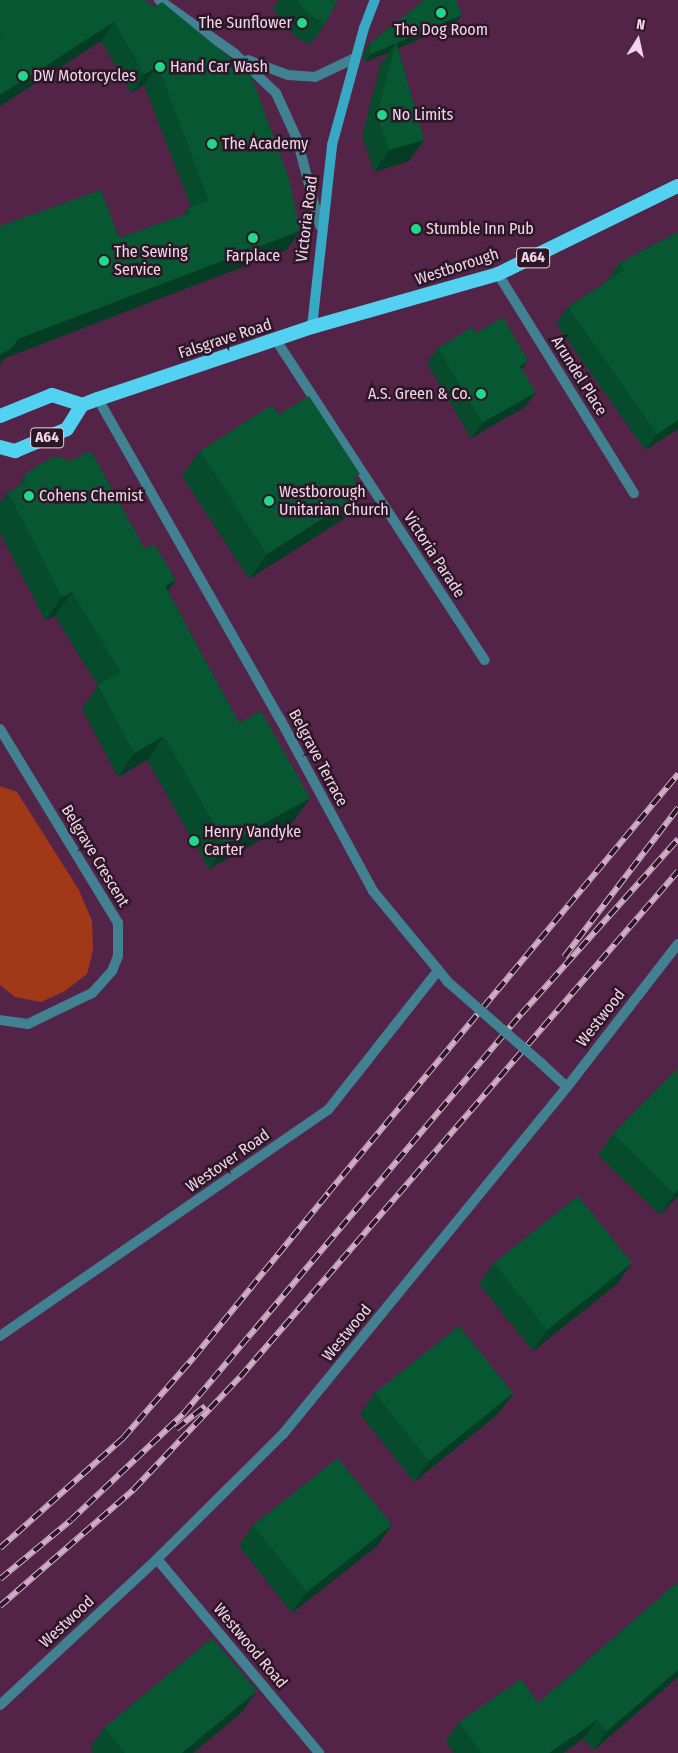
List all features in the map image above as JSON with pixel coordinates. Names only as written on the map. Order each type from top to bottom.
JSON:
[{"type":"highway","name":"Westborough","points":[[380,310],[498,274],[678,186]]},
{"type":"highway","name":"Falsgrave Road","points":[[82,405],[312,328],[380,310]]},
{"type":"highway","name":"A64","points":[[0,416],[52,395],[82,405],[67,430],[14,451],[0,447]]},
{"type":"main road","name":"Victoria Road","points":[[312,328],[320,226],[332,145],[355,58],[375,0]]},
{"type":"street","points":[[159,0],[234,52],[261,68],[315,77],[355,58]]},
{"type":"street","points":[[234,52],[276,93],[297,139],[320,226]]},
{"type":"street","name":"Arundel Place","points":[[498,274],[634,493]]},
{"type":"street","name":"Victoria Parade","points":[[276,340],[485,660]]},
{"type":"street","name":"Belgrave Terrace","points":[[98,399],[280,719],[373,891],[437,972],[567,1086]]},
{"type":"street","name":"Belgrave Crescent","points":[[0,729],[118,924],[118,956],[112,971],[92,993],[28,1024],[0,1020]]},
{"type":"street","name":"Westwood","points":[[0,1705],[157,1559],[283,1434],[567,1086],[678,944]]},
{"type":"street","name":"Westover Road","points":[[0,1336],[328,1110],[437,972]]},
{"type":"street","name":"Westwood Road","points":[[157,1559],[319,1753]]},
{"type":"shaded area","points":[[0,786],[17,792],[79,890],[92,921],[93,950],[87,974],[65,991],[41,1002],[15,997],[0,985]]},
{"type":"building","points":[[0,0],[145,0],[155,7],[162,2],[251,75],[289,179],[300,231],[18,339],[11,349],[0,354],[0,226],[101,190],[119,238],[190,213],[188,208],[209,201],[158,66],[144,74],[114,22],[0,95],[0,36],[3,35],[0,32]]},
{"type":"building","points":[[297,0],[337,0],[325,24],[307,13]]},
{"type":"building","points":[[424,0],[456,0],[462,15],[371,54],[369,50],[371,42]]},
{"type":"building","points":[[396,42],[424,140],[389,150],[377,114]]},
{"type":"building","points":[[678,232],[678,420],[657,434],[568,307],[625,270],[619,263]]},
{"type":"building","name":"A.S. Green & Co.","points":[[503,317],[528,361],[520,366],[536,392],[482,423],[438,348],[472,327],[476,333]]},
{"type":"building","name":"Westborough Unitarian Church","points":[[309,396],[360,474],[353,478],[363,493],[267,554],[200,451],[272,405],[279,415]]},
{"type":"building","points":[[91,451],[145,549],[154,544],[176,580],[165,586],[239,723],[261,711],[310,798],[226,845],[164,736],[134,753],[98,685],[121,672],[72,592],[62,597],[8,492],[25,484],[25,475],[40,464],[57,456],[69,461]]},
{"type":"building","points":[[678,1068],[678,1190],[674,1194],[613,1134]]},
{"type":"building","points":[[578,1196],[632,1263],[547,1330],[494,1263]]},
{"type":"building","points":[[459,1326],[513,1393],[429,1461],[375,1393]]},
{"type":"building","points":[[338,1458],[392,1525],[307,1592],[253,1525]]},
{"type":"building","points":[[678,1582],[678,1670],[607,1731],[597,1720],[549,1753],[481,1753],[459,1722],[521,1679],[538,1703]]},
{"type":"building","points":[[212,1638],[257,1691],[182,1753],[125,1753],[104,1728]]},
{"type":"railway","points":[[0,1548],[123,1438],[194,1357],[328,1193],[678,774]]},
{"type":"railway","points":[[564,957],[678,808]]},
{"type":"railway","points":[[0,1579],[71,1520],[184,1413],[521,1014],[678,839]]},
{"type":"railway","points":[[0,1606],[134,1489],[240,1377],[678,871]]},
{"type":"railway","points":[[176,1429],[205,1406]]},
{"type":"place","name":"The Dog Room","points":[[441,13]]},
{"type":"place","name":"The Sunflower","points":[[302,23]]},
{"type":"place","name":"Hand Car Wash","points":[[160,67]]},
{"type":"place","name":"DW Motorcycles","points":[[23,76]]},
{"type":"place","name":"No Limits","points":[[382,115]]},
{"type":"place","name":"The Academy","points":[[212,144]]},
{"type":"place","name":"Stumble Inn Pub","points":[[416,229]]},
{"type":"place","name":"Farplace","points":[[253,238]]},
{"type":"place","name":"The Sewing Service","points":[[104,261]]},
{"type":"place","name":"A.S. Green & Co.","points":[[481,394]]},
{"type":"place","name":"Cohens Chemist","points":[[29,496]]},
{"type":"place","name":"Westborough Unitarian Church","points":[[269,501]]},
{"type":"place","name":"Henry Vandyke Carter","points":[[194,841]]}]
